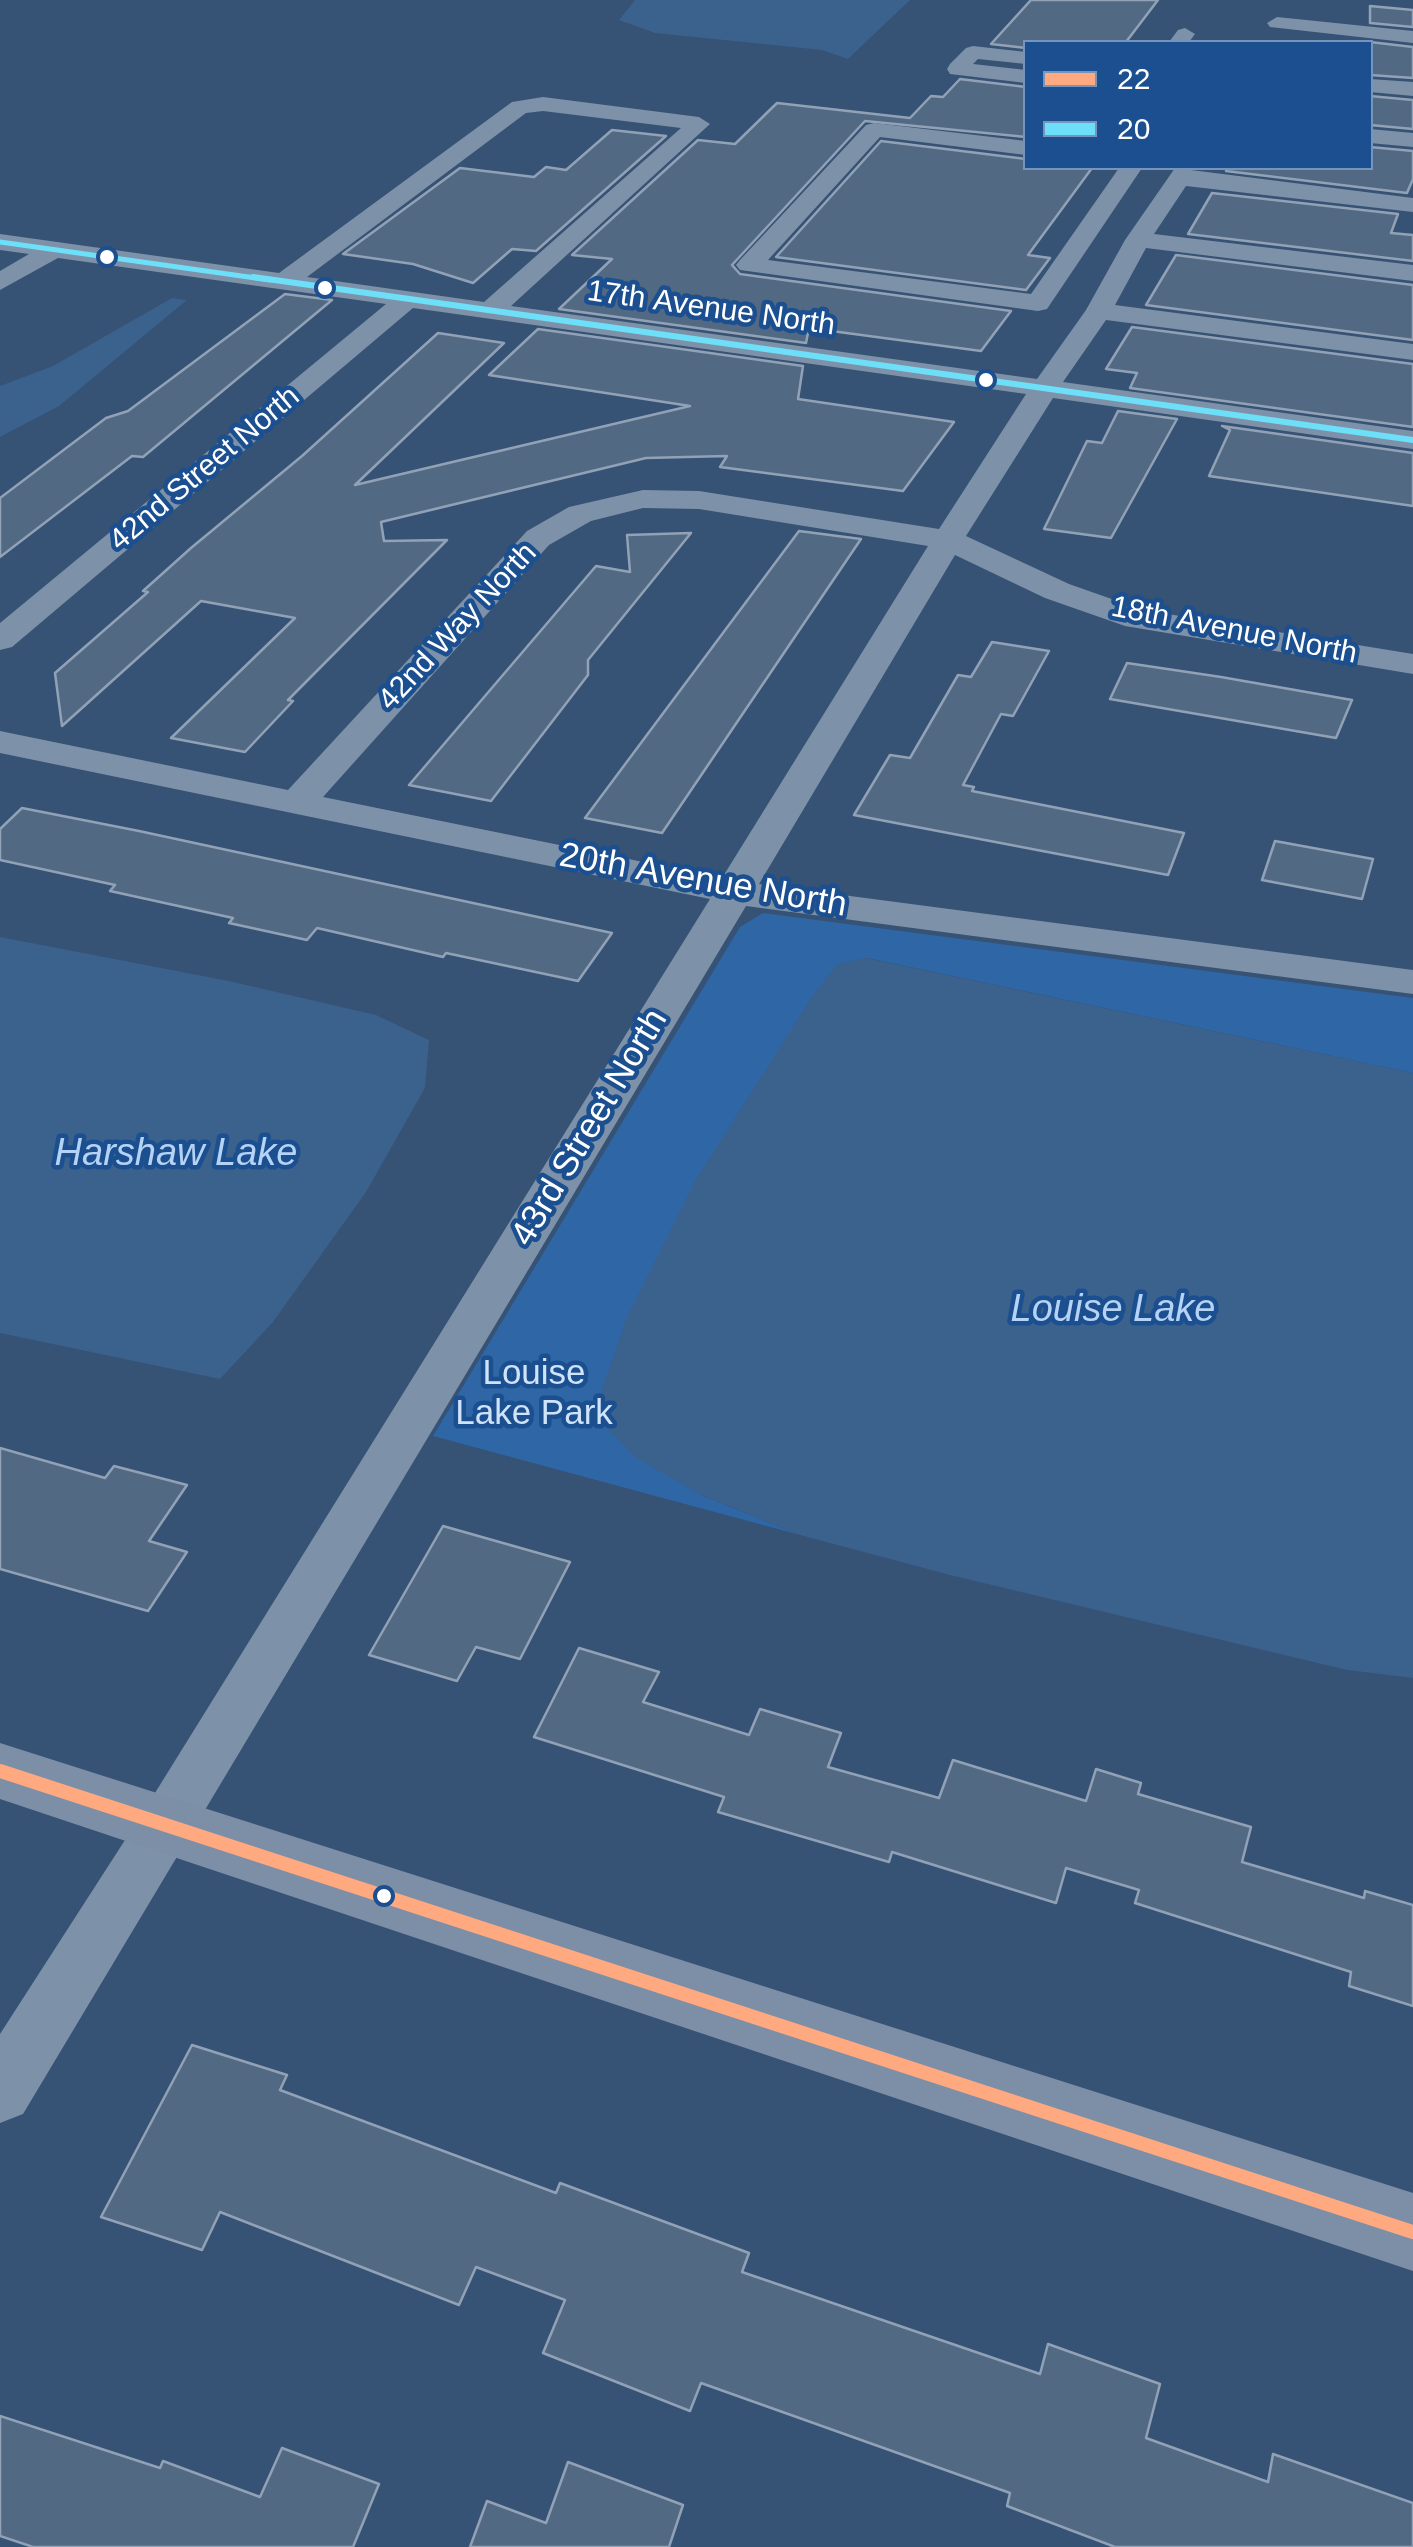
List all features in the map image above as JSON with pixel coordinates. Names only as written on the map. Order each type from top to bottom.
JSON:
[{"type":"main road","points":[[0,1771],[1413,2232]]},
{"type":"street","points":[[1266,40],[1289,0]]},
{"type":"street","points":[[1277,23],[1413,37]]},
{"type":"street","points":[[1023,58],[973,52],[958,69],[1023,77]]},
{"type":"street","points":[[1373,85],[1413,89]]},
{"type":"street","points":[[285,281],[520,107],[543,104],[699,124],[490,310]]},
{"type":"street","points":[[1023,148],[874,130],[750,265],[1038,303],[1129,170]]},
{"type":"street","points":[[1373,136],[1413,140]]},
{"type":"street","points":[[1182,173],[1413,205]]},
{"type":"street","name":"43rd Street North","points":[[0,2092],[166,1827],[948,540],[1099,311],[1140,237],[1182,173]]},
{"type":"street","points":[[1090,227],[1413,273]]},
{"type":"street","name":"17th Avenue North","points":[[0,242],[1413,440]]},
{"type":"street","points":[[0,282],[54,249]]},
{"type":"street","name":"42nd Street North","points":[[0,640],[409,298]]},
{"type":"street","points":[[1099,311],[1413,352]]},
{"type":"street","name":"42nd Way North","points":[[295,805],[538,538],[580,514],[643,499],[699,500],[948,540]]},
{"type":"street","name":"18th Avenue North","points":[[948,540],[1057,591],[1137,619],[1413,664]]},
{"type":"street","name":"20th Avenue North","points":[[0,742],[733,892],[1413,982]]},
{"type":"green space","name":"Louise Lake Park","points":[[763,913],[1413,998],[1413,1073],[867,958],[812,997],[775,1060],[701,1495],[800,1535],[433,1436],[740,927]]},
{"type":"water","points":[[635,0],[910,0],[848,59],[822,50],[655,33],[619,20]]},
{"type":"water","points":[[172,298],[187,300],[59,406],[0,437],[0,386],[53,366]]},
{"type":"water","name":"Harshaw Lake","points":[[0,937],[229,981],[376,1015],[429,1040],[425,1088],[366,1192],[273,1322],[220,1379],[0,1333]]},
{"type":"water","name":"Louise Lake","points":[[866,958],[1413,1073],[1413,1678],[1347,1670],[800,1535],[701,1495],[635,1457],[602,1423],[601,1393],[627,1317],[695,1181],[837,964]]},
{"type":"building","points":[[1031,0],[1158,0],[1128,40],[1023,40],[1023,48],[991,44]]},
{"type":"building","points":[[1370,6],[1413,10],[1413,27],[1370,23]]},
{"type":"building","points":[[1373,42],[1413,47],[1413,78],[1373,75]]},
{"type":"building","points":[[960,79],[1023,87],[1023,137],[865,121],[732,265],[740,274],[1011,311],[981,351],[809,328],[806,343],[559,309],[612,259],[572,255],[698,140],[735,144],[777,103],[910,118],[931,96],[943,97]]},
{"type":"building","points":[[1373,96],[1413,100],[1413,129],[1373,125]]},
{"type":"building","points":[[612,130],[666,136],[536,251],[512,249],[473,283],[413,264],[343,254],[460,168],[534,177],[546,167],[566,170]]},
{"type":"building","points":[[881,141],[1023,159],[1023,170],[1091,170],[1028,255],[1050,258],[1026,290],[776,257]]},
{"type":"building","points":[[1373,147],[1413,151],[1413,179],[1407,193],[1226,171],[1373,170]]},
{"type":"building","points":[[1212,193],[1398,214],[1391,233],[1413,235],[1413,261],[1188,234]]},
{"type":"building","points":[[1176,255],[1413,285],[1413,340],[1146,305]]},
{"type":"building","points":[[285,294],[332,300],[143,457],[132,456],[0,557],[0,498],[106,418],[128,411]]},
{"type":"building","points":[[1132,327],[1413,364],[1413,427],[1130,388],[1137,373],[1106,369]]},
{"type":"building","points":[[538,329],[803,366],[798,399],[954,422],[903,491],[720,467],[727,456],[646,458],[381,522],[384,541],[447,540],[288,700],[293,701],[245,752],[171,738],[295,618],[201,601],[62,726],[55,673],[148,592],[143,591],[191,548],[302,456],[438,333],[504,343],[355,485],[690,406],[489,375]]},
{"type":"building","points":[[1118,411],[1177,419],[1111,538],[1044,529],[1087,441],[1102,443]]},
{"type":"building","points":[[1222,426],[1413,453],[1413,506],[1209,476],[1230,430]]},
{"type":"building","points":[[799,531],[861,539],[662,833],[585,818]]},
{"type":"building","points":[[691,533],[588,660],[588,675],[491,801],[409,785],[596,566],[630,572],[627,535]]},
{"type":"building","points":[[992,642],[1049,651],[1013,716],[1001,714],[963,785],[974,787],[972,791],[1184,833],[1168,875],[854,815],[890,755],[910,758],[958,675],[971,677]]},
{"type":"building","points":[[1127,663],[1352,700],[1336,738],[1110,699]]},
{"type":"building","points":[[22,808],[612,933],[578,981],[446,953],[443,957],[317,928],[307,940],[229,923],[233,918],[110,891],[115,885],[0,860],[0,829]]},
{"type":"building","points":[[1275,841],[1373,859],[1362,899],[1262,880]]},
{"type":"building","points":[[0,1448],[105,1478],[114,1466],[187,1485],[149,1541],[187,1552],[148,1611],[0,1569]]},
{"type":"building","points":[[443,1526],[570,1562],[520,1659],[476,1647],[457,1681],[369,1655]]},
{"type":"building","points":[[579,1648],[659,1672],[643,1702],[749,1735],[760,1709],[841,1733],[828,1767],[939,1798],[953,1760],[1086,1801],[1096,1769],[1141,1783],[1138,1794],[1251,1827],[1242,1862],[1364,1898],[1365,1891],[1413,1905],[1413,2006],[1349,1986],[1351,1972],[1135,1903],[1139,1890],[1066,1868],[1056,1903],[892,1852],[889,1862],[718,1812],[724,1797],[534,1737]]},
{"type":"building","points":[[192,2045],[287,2075],[280,2090],[556,2193],[560,2183],[749,2253],[742,2272],[1040,2374],[1048,2344],[1160,2384],[1146,2438],[1268,2482],[1273,2454],[1413,2503],[1413,2547],[1115,2547],[1007,2506],[1010,2493],[701,2383],[690,2411],[543,2353],[565,2300],[476,2267],[459,2305],[220,2212],[202,2250],[101,2217]]},
{"type":"building","points":[[0,2416],[160,2468],[163,2461],[260,2497],[282,2448],[379,2484],[353,2547],[33,2547],[0,2536]]},
{"type":"building","points":[[568,2462],[683,2505],[669,2547],[470,2547],[487,2501],[546,2523]]},
{"type":"transit line","name":"20","points":[[0,242],[1413,440]]},
{"type":"transit line","name":"22","points":[[0,1771],[1413,2232]]}]
